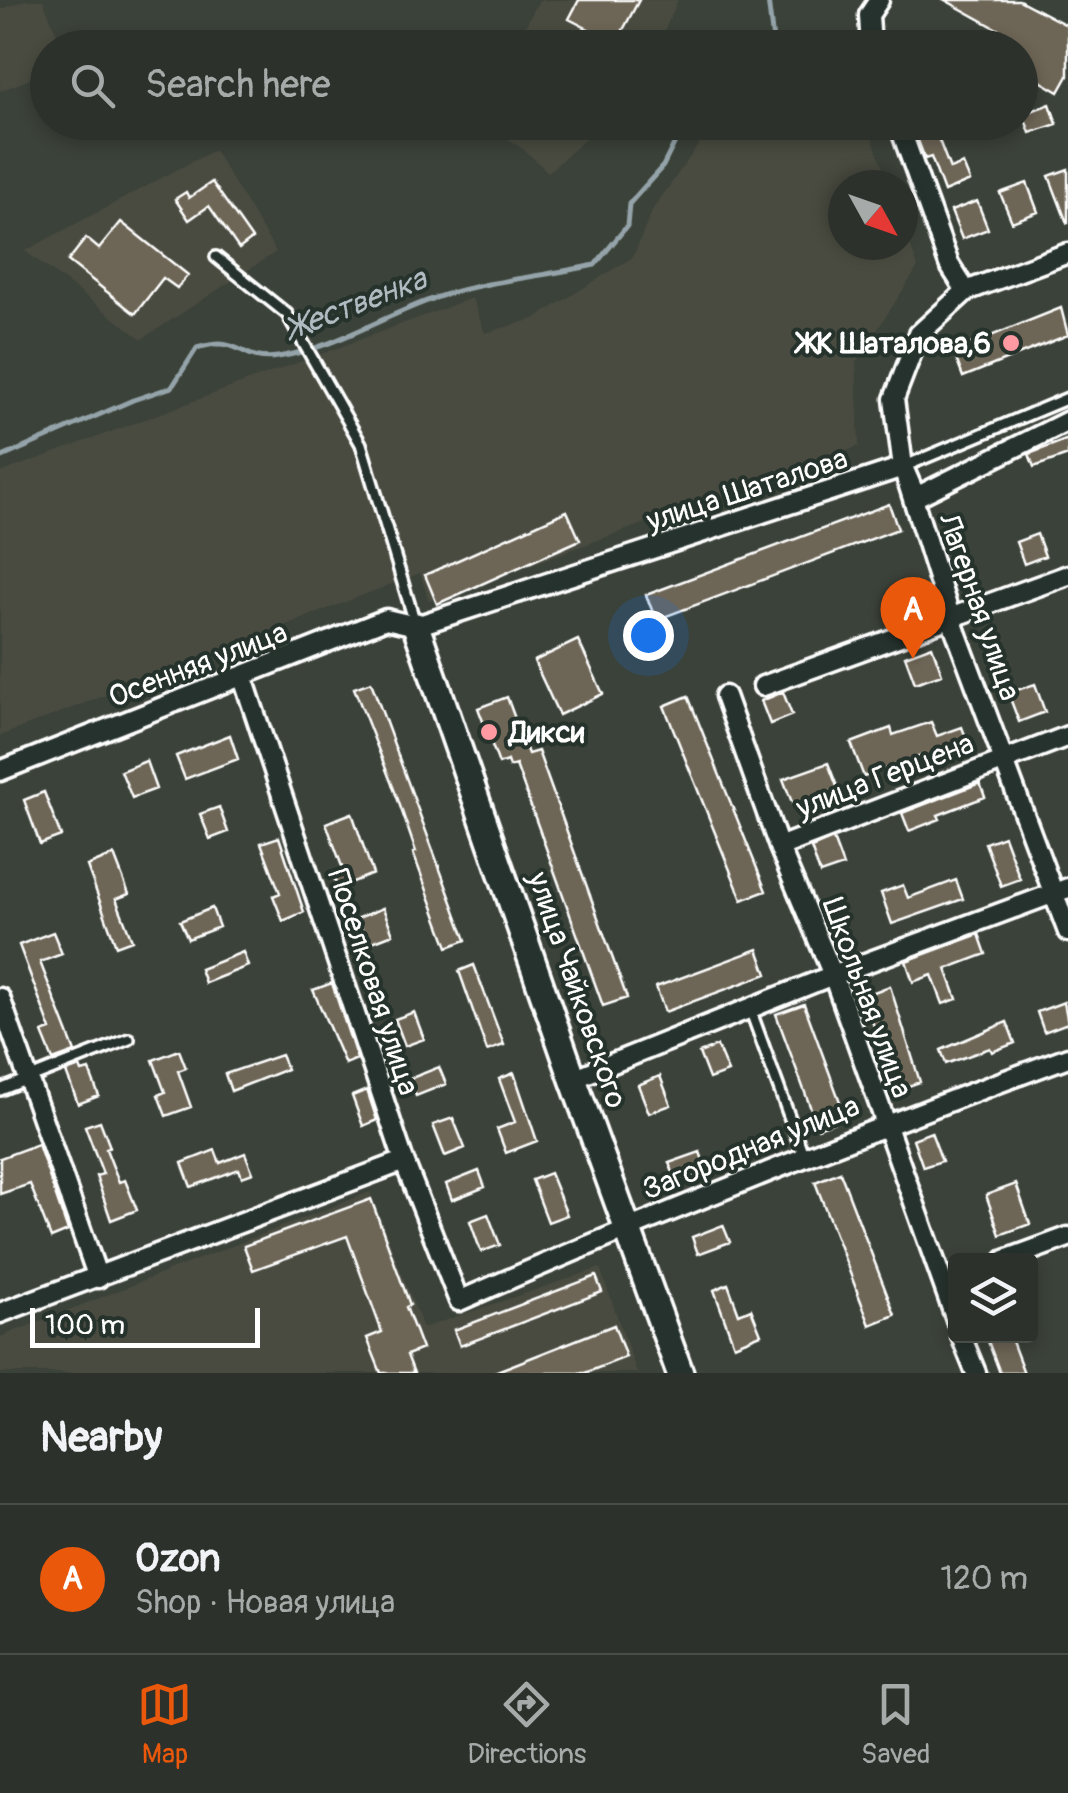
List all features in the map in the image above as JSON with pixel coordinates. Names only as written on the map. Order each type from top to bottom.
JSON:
[{"type":"street","points":[[870,30],[870,15],[879,0]]},
{"type":"street","points":[[904,140],[949,264],[966,291],[1067,258]]},
{"type":"street","name":"Лагерная улица","points":[[966,291],[920,334],[894,399],[903,468],[950,616],[1004,758],[1061,891],[1068,932]]},
{"type":"street","points":[[903,468],[916,497],[1068,421]]},
{"type":"street","name":"улица Шаталова","points":[[416,626],[903,468]]},
{"type":"street","points":[[763,686],[1068,574]]},
{"type":"street","name":"Осенняя улица","points":[[0,771],[386,619],[416,626]]},
{"type":"street","name":"улица Чайковского","points":[[416,626],[680,1373]]},
{"type":"street","name":"Поселковая улица","points":[[242,678],[404,1161],[459,1301]]},
{"type":"street","name":"Школьная улица","points":[[725,696],[779,847],[833,976],[884,1125],[948,1280]]},
{"type":"street","name":"улица Герцена","points":[[779,847],[1068,736]]},
{"type":"street","points":[[573,1079],[1061,891]]},
{"type":"street","points":[[0,998],[98,1278]]},
{"type":"street","name":"Загородная улица","points":[[459,1301],[627,1227],[804,1156],[1068,1057]]},
{"type":"street","points":[[0,1313],[404,1161]]},
{"type":"street","points":[[1023,1253],[1068,1236]]},
{"type":"street","points":[[965,1343],[976,1373]]},
{"type":"lane","points":[[216,258],[287,314],[362,444],[416,626]]},
{"type":"lane","points":[[903,468],[1068,398]]},
{"type":"lane","points":[[750,1009],[804,1156]]},
{"type":"lane","points":[[0,1090],[129,1039]]},
{"type":"shaded area","points":[[25,0],[43,0],[55,30],[30,30],[30,79],[0,91],[0,10]]},
{"type":"shaded area","points":[[539,0],[678,0],[665,30],[523,30]]},
{"type":"shaded area","points":[[510,140],[584,140],[548,172]]},
{"type":"shaded area","points":[[702,140],[873,140],[884,170],[828,170],[828,260],[916,260],[918,267],[856,362],[859,446],[429,601],[420,573],[0,736],[0,473],[472,298],[485,333],[534,319],[633,257],[653,209]]},
{"type":"shaded area","points":[[214,150],[276,252],[142,339],[25,251]]},
{"type":"shaded area","points":[[370,1192],[423,1328],[600,1268],[637,1373],[0,1373],[0,1337]]},
{"type":"building","points":[[579,0],[639,0],[623,30],[591,30],[569,19]]},
{"type":"building","points":[[945,0],[1019,0],[1068,26],[1068,76],[1059,92],[1038,80],[1038,30],[999,30]]},
{"type":"building","points":[[1050,104],[1057,124],[1038,130],[1038,108]]},
{"type":"building","points":[[918,140],[939,140],[950,169],[963,164],[970,181],[944,192],[931,157],[925,159]]},
{"type":"building","points":[[1068,169],[1068,223],[1067,223],[1049,176]]},
{"type":"building","points":[[212,182],[252,239],[239,249],[209,206],[189,220],[175,199],[186,192],[189,198]]},
{"type":"building","points":[[1027,183],[1038,212],[1012,222],[1000,193]]},
{"type":"building","points":[[977,201],[988,229],[962,239],[951,211]]},
{"type":"building","points":[[121,222],[188,275],[177,288],[163,278],[135,314],[68,261],[86,238],[99,249]]},
{"type":"building","name":"ЖК Шаталова,6","points":[[1061,308],[1068,335],[963,377],[953,351]]},
{"type":"building","points":[[1068,439],[1068,455],[1034,467],[1029,454]]},
{"type":"building","points":[[889,504],[898,529],[656,620],[646,595]]},
{"type":"building","points":[[567,511],[580,540],[437,604],[425,575]]},
{"type":"building","points":[[1037,534],[1045,556],[1024,564],[1016,542]]},
{"type":"building","points":[[578,640],[603,694],[559,715],[534,661]]},
{"type":"building","points":[[932,646],[942,674],[915,683],[905,656]]},
{"type":"building","points":[[371,682],[466,940],[448,947],[397,797],[354,688]]},
{"type":"building","points":[[1035,684],[1045,712],[1019,722],[1008,693]]},
{"type":"building","points":[[783,692],[792,715],[770,724],[761,701]]},
{"type":"building","points":[[688,696],[766,891],[742,900],[664,706]]},
{"type":"building","points":[[507,697],[528,754],[538,751],[627,998],[603,1006],[516,765],[509,767],[507,761],[499,764],[478,708]]},
{"type":"building","points":[[931,722],[937,736],[962,727],[967,740],[922,760],[920,756],[864,777],[851,743],[891,728],[893,735]]},
{"type":"building","points":[[230,735],[238,759],[185,779],[176,756]]},
{"type":"building","points":[[146,761],[156,789],[132,798],[121,771]]},
{"type":"building","points":[[828,763],[838,789],[793,805],[783,779]]},
{"type":"building","points":[[980,783],[985,797],[909,831],[902,813]]},
{"type":"building","points":[[44,792],[61,836],[40,844],[24,800]]},
{"type":"building","points":[[219,807],[228,832],[210,839],[200,814]]},
{"type":"building","points":[[352,813],[373,874],[338,888],[333,876],[344,872],[326,823]]},
{"type":"building","points":[[1004,836],[1020,879],[1001,886],[985,843]]},
{"type":"building","points":[[279,837],[304,912],[283,921],[273,896],[280,893],[261,843]]},
{"type":"building","points":[[833,839],[843,866],[820,874],[811,848]]},
{"type":"building","points":[[114,855],[129,894],[116,899],[132,940],[116,946],[87,866]]},
{"type":"building","points":[[956,880],[963,899],[892,924],[881,893],[903,885],[908,898]]},
{"type":"building","points":[[212,908],[219,927],[188,939],[180,921]]},
{"type":"building","points":[[383,908],[393,934],[367,944],[358,918]]},
{"type":"building","points":[[53,932],[62,954],[40,962],[75,1052],[53,1060],[42,1033],[51,1030],[19,945]]},
{"type":"building","points":[[979,934],[986,954],[946,969],[957,999],[943,1004],[932,975],[913,982],[906,961]]},
{"type":"building","points":[[758,949],[767,974],[665,1012],[656,987]]},
{"type":"building","points":[[243,952],[248,966],[205,983],[200,969]]},
{"type":"building","points":[[474,965],[504,1045],[487,1051],[459,971]]},
{"type":"building","points":[[332,983],[357,1059],[345,1064],[313,990]]},
{"type":"building","points":[[890,986],[920,1082],[897,1090],[863,996]]},
{"type":"building","points":[[1064,1002],[1068,1023],[1044,1032],[1037,1012]]},
{"type":"building","points":[[804,1004],[846,1118],[818,1128],[776,1014]]},
{"type":"building","points":[[414,1012],[424,1039],[405,1046],[395,1019]]},
{"type":"building","points":[[1007,1022],[1015,1043],[946,1064],[941,1050]]},
{"type":"building","points":[[717,1046],[728,1072],[709,1079],[699,1053]]},
{"type":"building","points":[[179,1050],[186,1068],[178,1071],[191,1107],[166,1116],[158,1095],[165,1092],[153,1060]]},
{"type":"building","points":[[281,1055],[287,1069],[231,1091],[225,1074]]},
{"type":"building","points":[[80,1067],[82,1072],[89,1070],[99,1096],[78,1104],[66,1072]]},
{"type":"building","points":[[439,1067],[446,1084],[416,1096],[409,1079]]},
{"type":"building","points":[[514,1073],[537,1141],[506,1153],[497,1129],[515,1122],[499,1079]]},
{"type":"building","points":[[660,1076],[671,1105],[649,1113],[638,1085]]},
{"type":"building","points":[[367,1090],[377,1120],[363,1126],[352,1096]]},
{"type":"building","points":[[453,1118],[465,1148],[445,1156],[433,1125]]},
{"type":"building","points":[[100,1121],[119,1182],[125,1180],[137,1210],[111,1220],[96,1176],[103,1174],[85,1126]]},
{"type":"building","points":[[931,1132],[942,1161],[923,1167],[913,1139]]},
{"type":"building","points":[[38,1144],[68,1231],[51,1238],[30,1184],[0,1194],[0,1158]]},
{"type":"building","points":[[215,1150],[220,1163],[245,1153],[253,1173],[242,1177],[239,1169],[191,1187],[182,1163]]},
{"type":"building","points":[[700,1152],[707,1171],[677,1182],[669,1163]]},
{"type":"building","points":[[479,1171],[485,1187],[452,1200],[446,1184]]},
{"type":"building","points":[[840,1172],[895,1315],[870,1325],[815,1182]]},
{"type":"building","points":[[550,1173],[567,1215],[548,1222],[532,1180]]},
{"type":"building","points":[[1016,1184],[1030,1224],[1000,1235],[986,1195]]},
{"type":"building","points":[[371,1199],[422,1349],[407,1355],[414,1373],[381,1373],[367,1338],[382,1332],[347,1236],[253,1270],[244,1246]]},
{"type":"building","points":[[488,1214],[500,1245],[481,1252],[470,1221]]},
{"type":"building","points":[[723,1225],[730,1242],[698,1254],[692,1237]]},
{"type":"building","points":[[596,1276],[602,1292],[460,1346],[454,1330]]},
{"type":"building","points":[[728,1284],[739,1314],[751,1309],[761,1334],[734,1345],[714,1290]]},
{"type":"building","points":[[614,1325],[626,1357],[585,1373],[492,1373]]},
{"type":"building","points":[[989,1343],[1013,1343],[1024,1373],[1000,1373]]},
{"type":"waterway","name":"Жественка","points":[[768,0],[772,30]]},
{"type":"waterway","name":"Жественка","points":[[0,458],[172,387],[197,348],[227,345],[252,355],[278,357],[321,346],[444,295],[595,265],[627,226],[629,204],[663,166],[676,140]]},
{"type":"place","name":"ЖК Шаталова,6","points":[[1011,343]]},
{"type":"place","name":"Ozon","points":[[913,659]]},
{"type":"place","name":"Дикси","points":[[489,732]]}]
